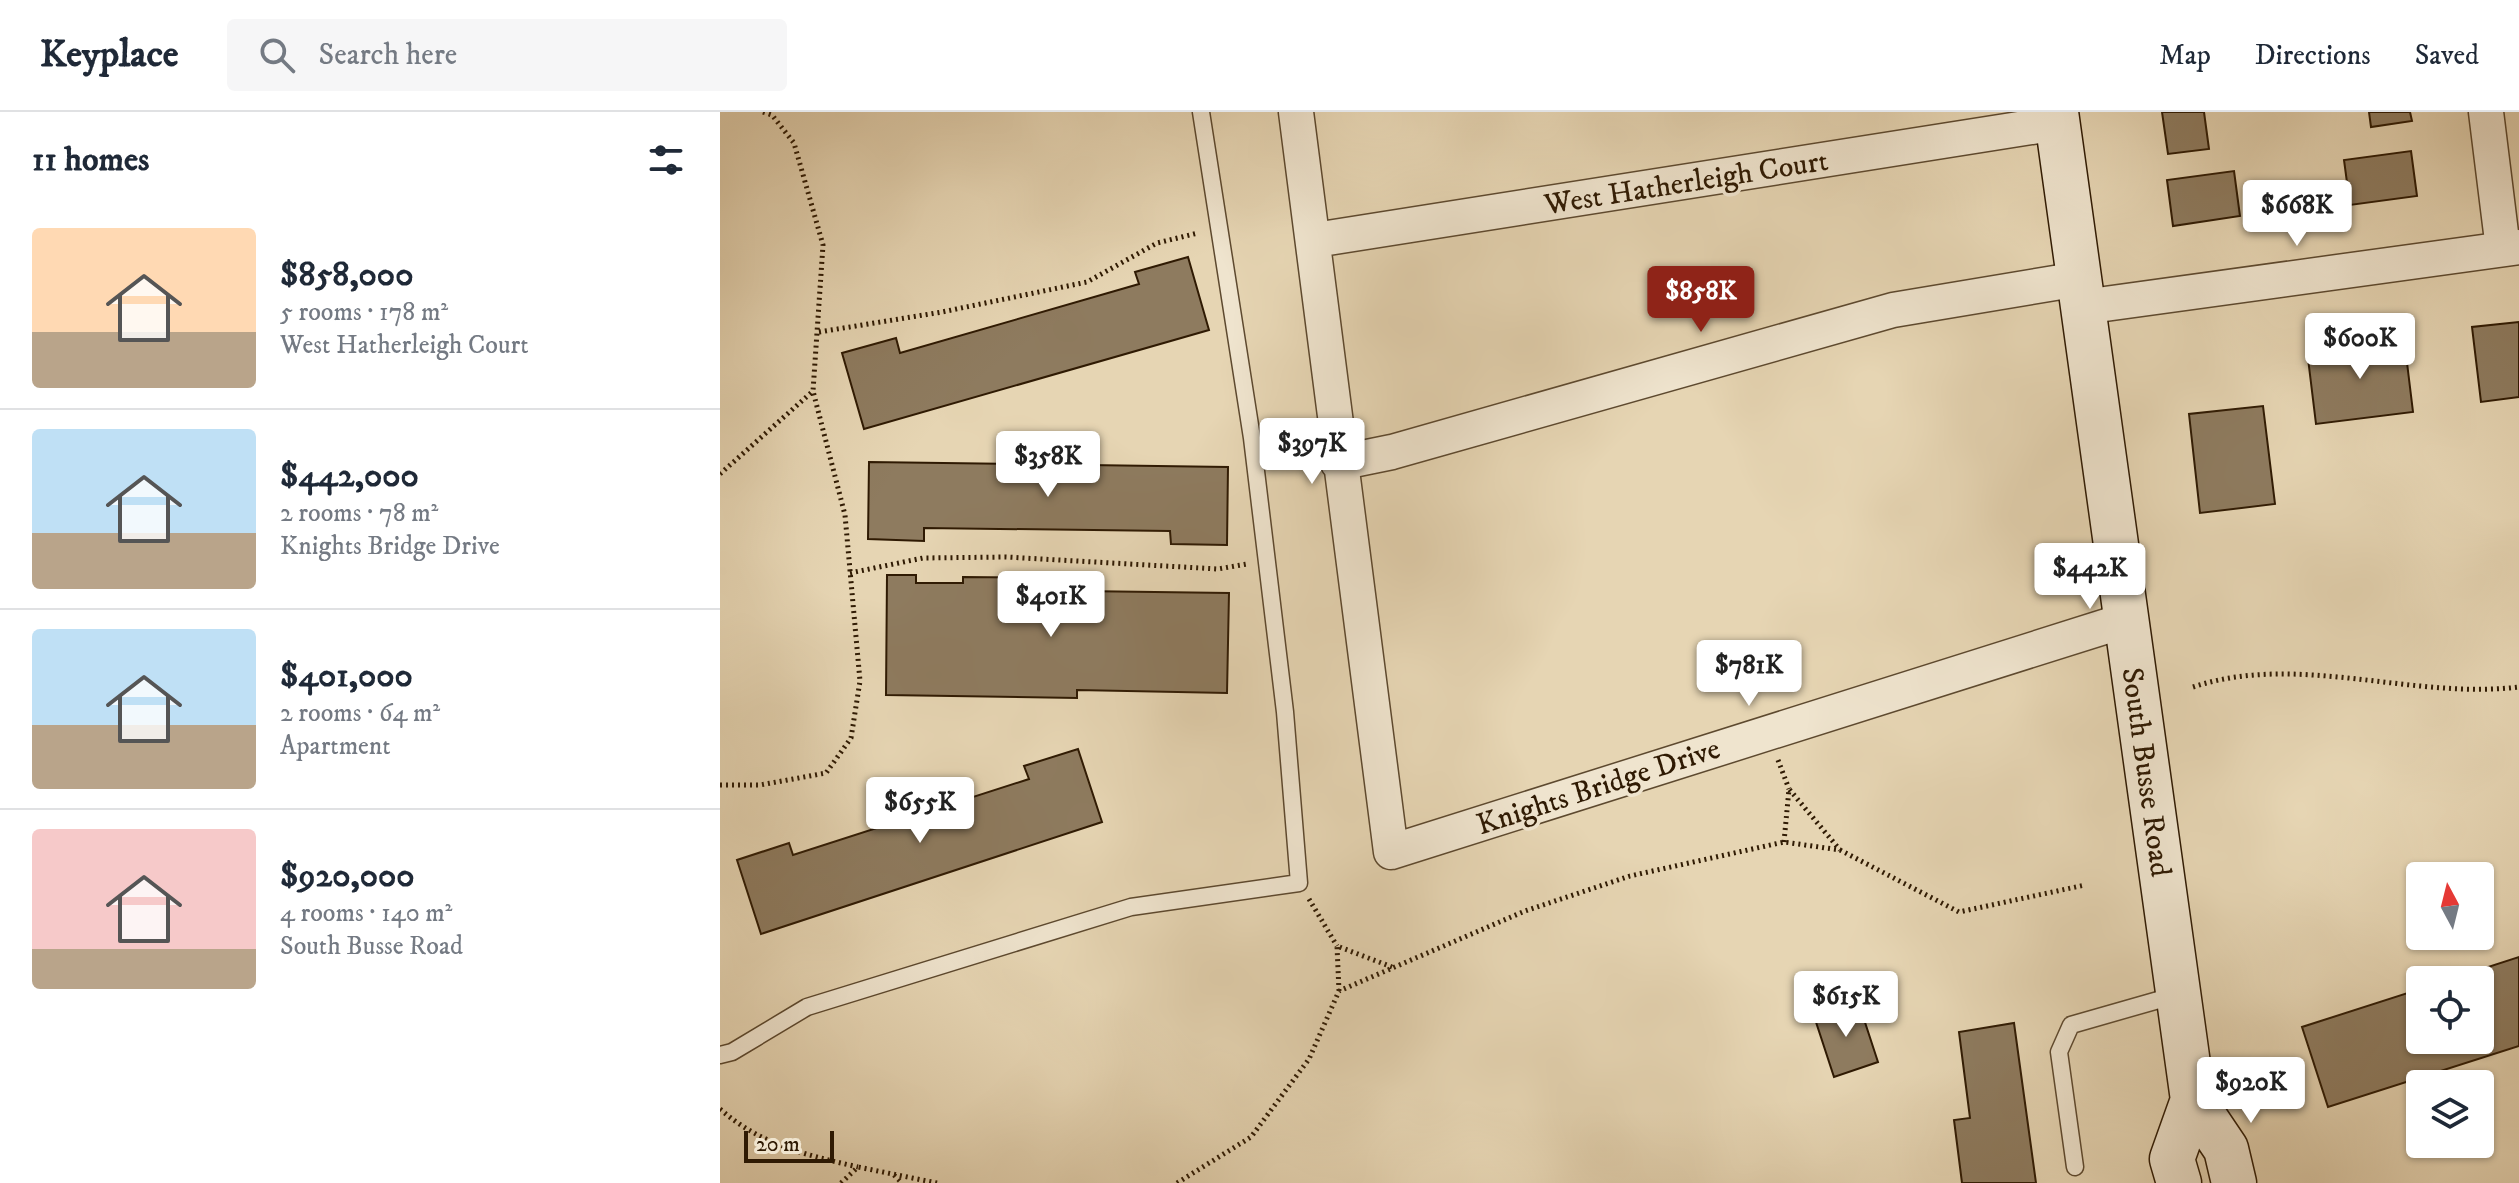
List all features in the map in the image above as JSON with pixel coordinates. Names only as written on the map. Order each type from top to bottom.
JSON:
[{"type":"main road","name":"South Busse Road","points":[[2056,117],[2193,1100],[2226,1149],[2234,1183]]},
{"type":"main road","name":"South Busse Road","points":[[2179,1183],[2172,1159],[2193,1100]]},
{"type":"street","points":[[1296,112],[1315,240],[1338,463],[1392,452],[1893,310],[2511,248],[2486,112]]},
{"type":"street","name":"West Hatherleigh Court","points":[[1315,240],[2056,117]]},
{"type":"street","name":"Knights Bridge Drive","points":[[1338,463],[1391,852],[2126,620]]},
{"type":"lane","points":[[720,1055],[732,1052],[807,1007],[1131,907],[1299,883],[1285,712],[1252,438],[1201,112]]},
{"type":"lane","points":[[2075,1167],[2059,1052],[2064,1034],[2071,1025],[2178,995]]},
{"type":"path","points":[[720,785],[760,785],[826,773],[851,738],[860,681],[845,515],[813,391],[823,245],[794,143],[775,114],[763,112]]},
{"type":"path","points":[[819,332],[942,312],[1087,282],[1157,243],[1218,229]]},
{"type":"path","points":[[720,474],[813,391]]},
{"type":"path","points":[[850,573],[923,558],[1006,557],[1218,569],[1267,562]]},
{"type":"path","points":[[2193,687],[2263,673],[2478,692],[2519,687]]},
{"type":"path","points":[[1784,842],[1789,789],[1840,850]]},
{"type":"path","points":[[1339,991],[1525,911],[1630,876],[1784,842],[1840,850],[1959,912],[2085,885]]},
{"type":"path","points":[[1177,1183],[1251,1137],[1309,1059],[1339,991],[1337,946],[1299,883]]},
{"type":"path","points":[[1337,946],[1393,968]]},
{"type":"path","points":[[720,1109],[745,1132],[801,1153],[937,1183]]},
{"type":"path","points":[[841,1183],[858,1167]]},
{"type":"path","points":[[893,1174],[902,1183]]},
{"type":"building","points":[[2162,112],[2204,112],[2209,149],[2168,154]]},
{"type":"building","points":[[2369,112],[2410,112],[2412,121],[2371,127]]},
{"type":"building","points":[[2411,151],[2417,196],[2350,205],[2344,160]]},
{"type":"building","points":[[2234,171],[2240,216],[2173,226],[2167,180]]},
{"type":"building","points":[[1188,257],[1209,330],[864,429],[842,353],[896,338],[900,353],[1139,284],[1135,272]]},
{"type":"building","points":[[2519,322],[2519,397],[2481,402],[2472,327]]},
{"type":"building","points":[[2404,338],[2413,412],[2316,424],[2307,350]]},
{"type":"building","points":[[2263,406],[2275,504],[2200,513],[2189,414]]},
{"type":"building","points":[[869,462],[1228,467],[1227,545],[1171,544],[1170,531],[924,528],[924,541],[868,539]]},
{"type":"building","points":[[887,575],[916,575],[916,583],[963,583],[963,577],[1064,578],[1064,584],[1080,585],[1080,591],[1229,593],[1227,693],[1077,690],[1077,698],[886,695]]},
{"type":"building","points":[[1078,749],[1102,822],[761,934],[737,860],[789,843],[793,855],[1029,779],[1024,766]]},
{"type":"building","points":[[2519,957],[2519,1046],[2494,1054],[2494,966],[2491,966]]},
{"type":"building","points":[[2406,994],[2406,1054],[2494,1054],[2444,1070],[2406,1070],[2406,1082],[2328,1107],[2302,1027]]},
{"type":"building","points":[[1858,1001],[1878,1062],[1834,1077],[1814,1016]]},
{"type":"building","points":[[2014,1023],[2036,1183],[1962,1183],[1954,1120],[1970,1118],[1959,1032]]}]
